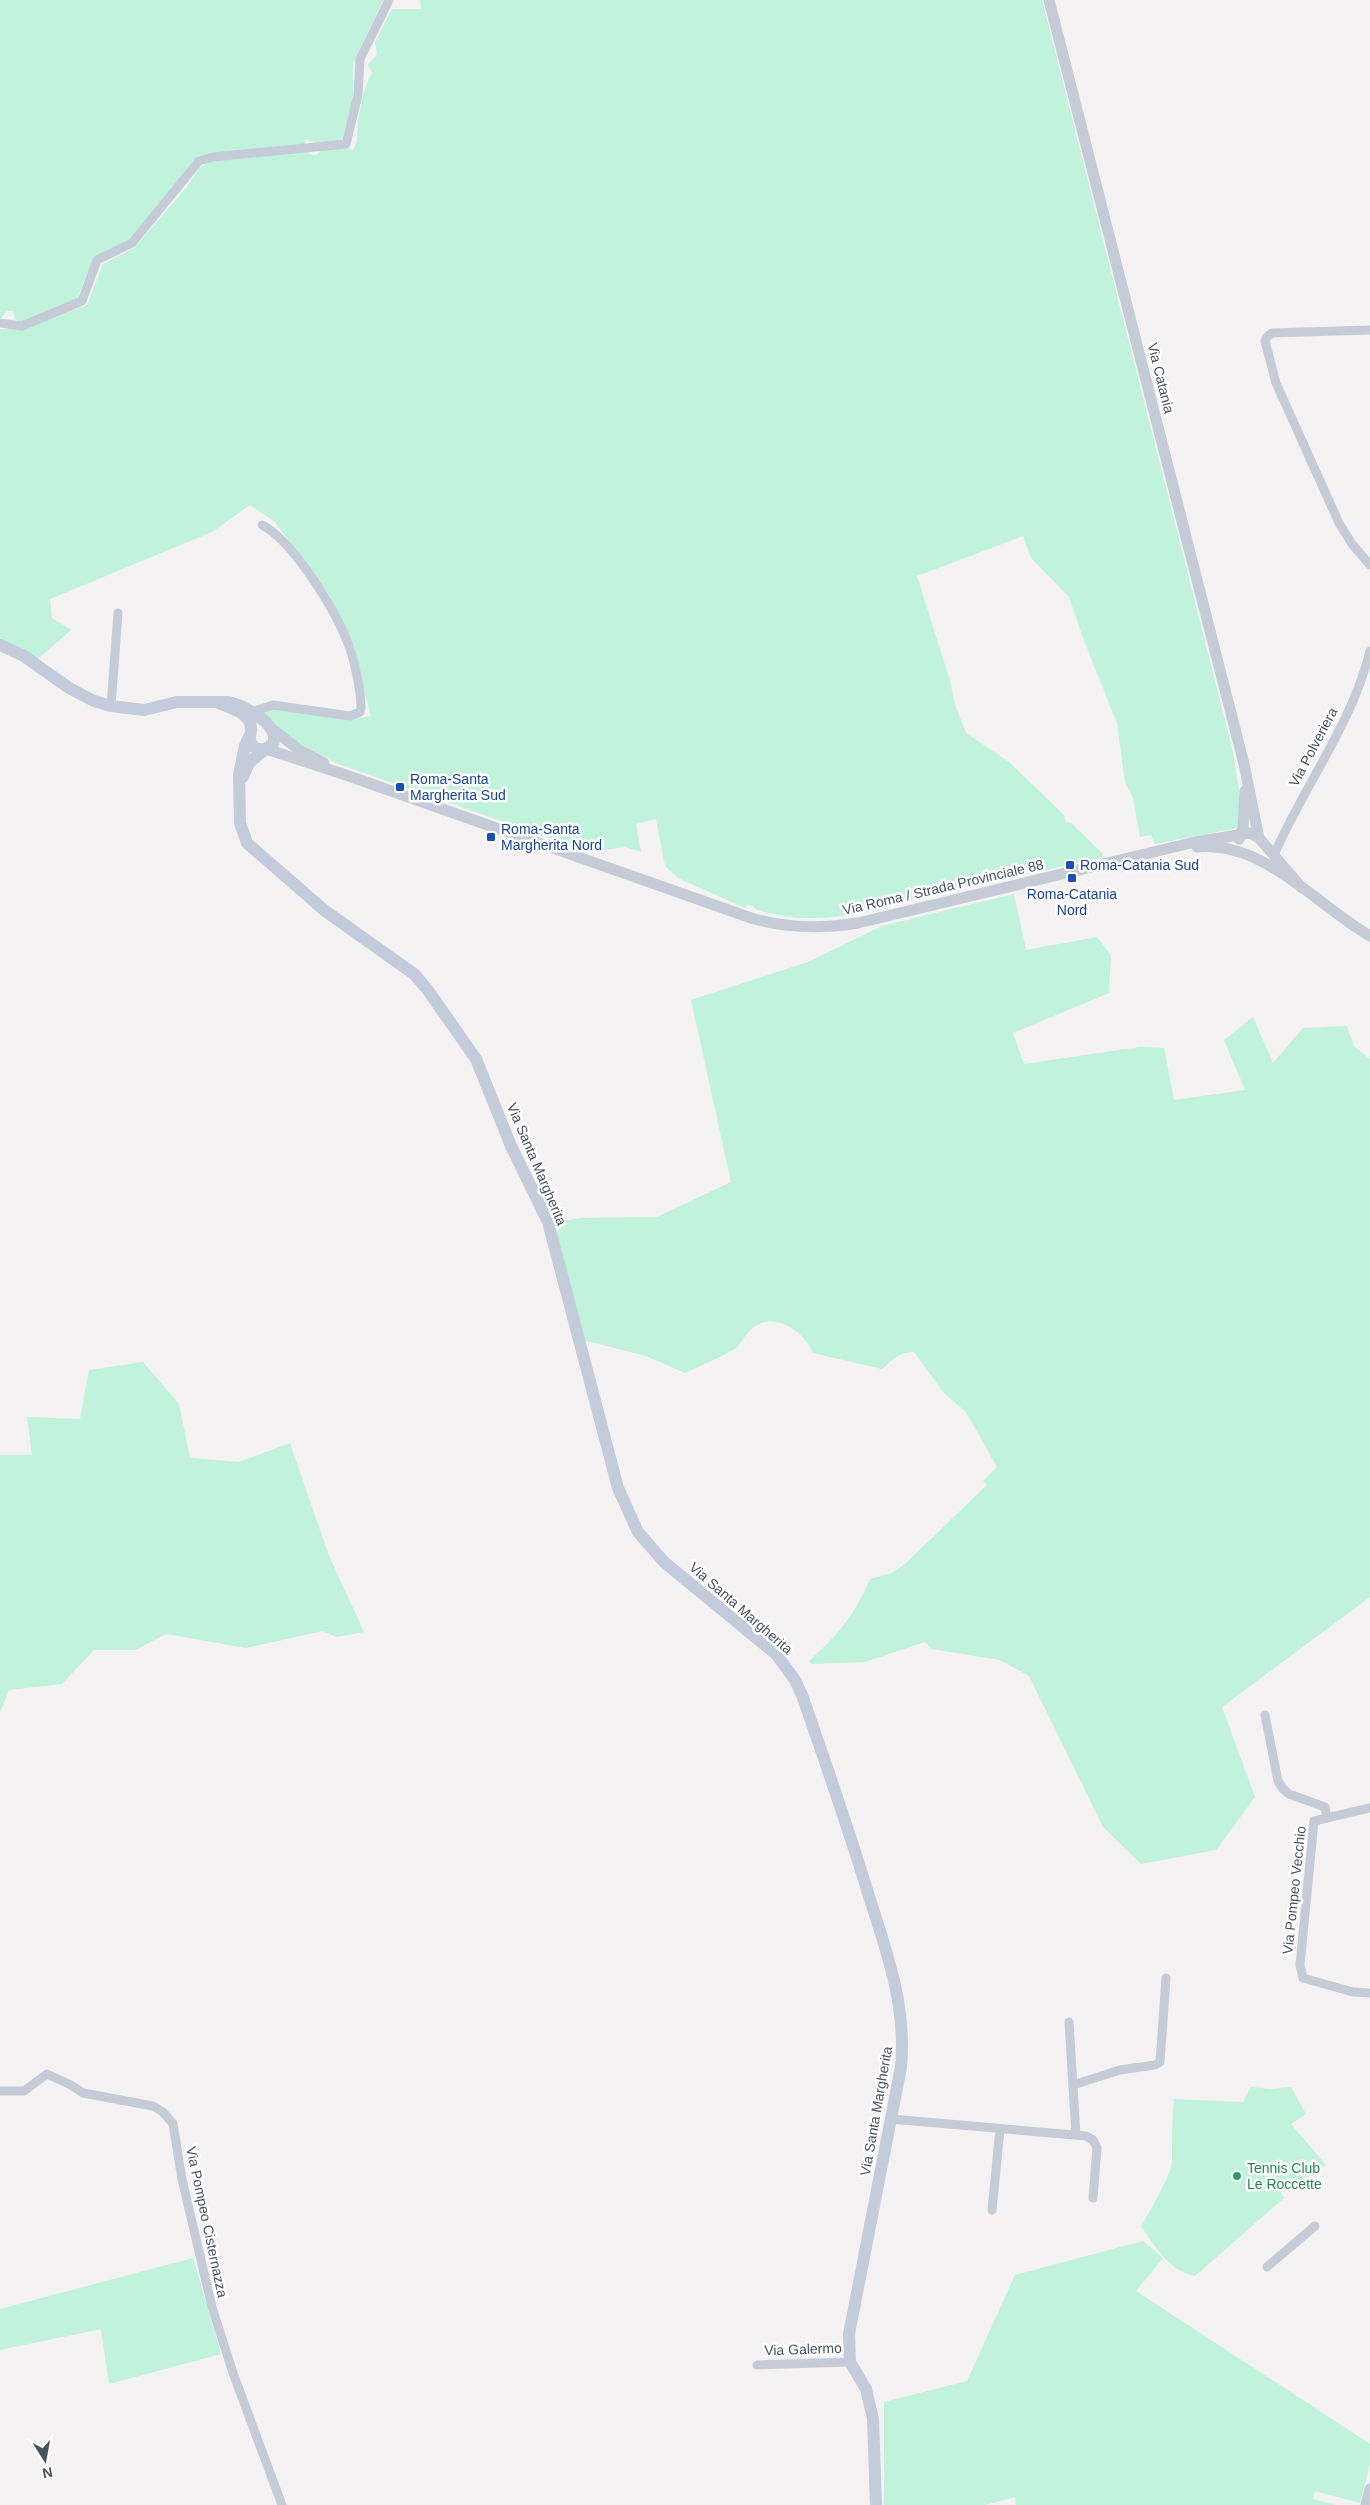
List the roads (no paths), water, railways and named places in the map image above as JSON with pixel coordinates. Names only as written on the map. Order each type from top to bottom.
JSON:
[{"type":"main road","points":[[0,645],[36,664],[69,688],[94,701],[111,706],[144,710],[177,702],[229,702],[252,712],[269,727],[274,740],[246,768],[239,791]]},
{"type":"main road","points":[[218,703],[239,711],[249,722],[252,745],[265,750]]},
{"type":"main road","points":[[239,791],[242,758],[250,734],[258,725],[269,727]]},
{"type":"main road","name":"Via Santa Margherita","points":[[239,791],[243,833],[247,843],[336,920],[414,974],[471,1049],[511,1146],[548,1222],[618,1488],[638,1532],[664,1562],[776,1654],[795,1680],[848,1827],[898,1993],[903,2048],[849,2334],[850,2362],[866,2390],[874,2419],[876,2505]]},
{"type":"street","points":[[0,323],[22,326],[82,301],[97,260],[132,243],[199,161],[213,157],[346,144],[358,95],[360,59],[389,0]]},
{"type":"street","name":"Via Catania","points":[[1049,0],[1244,764]]},
{"type":"street","points":[[1370,330],[1272,333],[1267,336],[1265,341],[1276,384],[1339,523],[1352,544],[1370,565]]},
{"type":"street","points":[[252,712],[273,705],[350,716],[360,712],[361,708],[348,642],[327,601],[284,543],[272,530],[262,525]]},
{"type":"street","points":[[111,706],[118,613]]},
{"type":"street","name":"Via Polveriera","points":[[1274,855],[1289,819],[1357,693],[1370,651]]},
{"type":"street","points":[[269,727],[298,749],[343,774]]},
{"type":"street","points":[[265,750],[343,774]]},
{"type":"street","points":[[1244,764],[1244,814],[1242,835],[1238,846],[1243,854],[1263,863],[1302,888],[1370,936]]},
{"type":"street","points":[[1164,850],[1207,846],[1253,856],[1259,851],[1260,839],[1244,764]]},
{"type":"street","name":"Via Roma / Strada Provinciale 88","points":[[343,774],[754,919],[782,926],[811,928],[858,923],[1164,850]]},
{"type":"street","points":[[1164,850],[1254,833],[1302,888]]},
{"type":"street","points":[[1265,1715],[1278,1781],[1289,1794],[1324,1807],[1327,1818]]},
{"type":"street","name":"Via Pompeo Vecchio","points":[[1370,1808],[1314,1821],[1300,1965],[1303,1978],[1353,1992],[1370,1993]]},
{"type":"street","points":[[1073,2085],[1120,2070],[1156,2065],[1160,2062],[1166,1978]]},
{"type":"street","points":[[1069,2022],[1076,2135]]},
{"type":"street","name":"Via Pompeo Cisternazza","points":[[0,2091],[24,2091],[47,2074],[83,2093],[153,2106],[163,2112],[173,2124],[182,2179],[212,2307],[236,2382],[282,2505]]},
{"type":"street","points":[[891,2119],[1086,2136],[1096,2144],[1093,2198]]},
{"type":"street","points":[[992,2210],[1000,2129]]},
{"type":"street","points":[[1267,2267],[1315,2226]]},
{"type":"street","name":"Via Galermo","points":[[757,2365],[850,2362]]},
{"type":"street","points":[[1366,2505],[1370,2489]]},
{"type":"place","name":"Roma-Santa Margherita Sud","points":[[400,787]]},
{"type":"place","name":"Roma-Santa Margherita Nord","points":[[491,837]]},
{"type":"place","name":"Roma-Catania Sud","points":[[1070,865]]},
{"type":"place","name":"Roma-Catania Nord","points":[[1072,878]]},
{"type":"place","name":"Tennis Club Le Roccette","points":[[1237,2176]]}]
